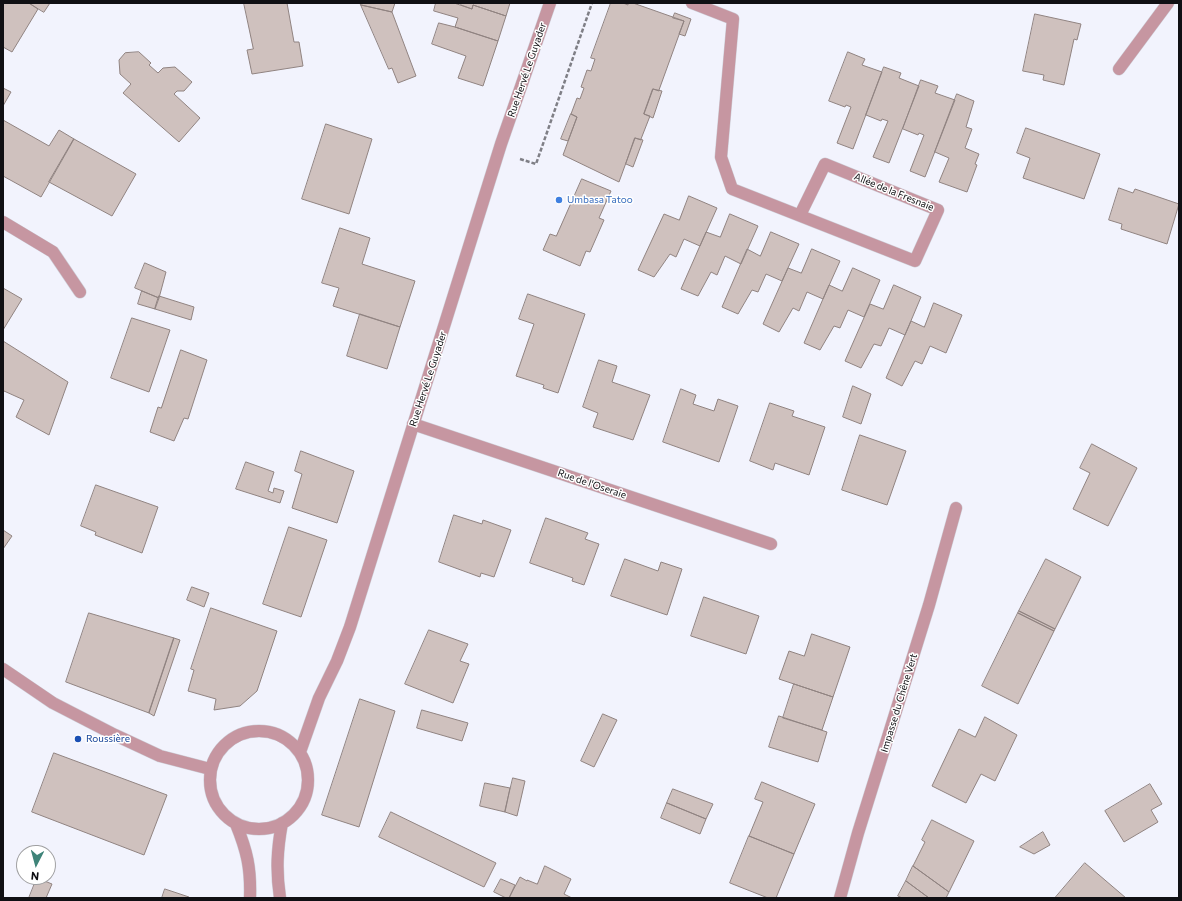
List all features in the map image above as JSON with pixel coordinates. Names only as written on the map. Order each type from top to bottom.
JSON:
[{"type":"street","name":"Rue Hervé Le Guyader","points":[[300,752],[319,698],[337,661],[350,627],[499,153],[550,3]]},
{"type":"street","name":"Allée de la Fresnaie","points":[[692,3],[733,19],[721,157],[732,189],[915,261],[938,210],[825,164],[800,215]]},
{"type":"street","points":[[1119,69],[1168,3]]},
{"type":"street","points":[[3,222],[54,252],[80,292]]},
{"type":"street","name":"Rue de l'Oseraie","points":[[413,424],[771,544]]},
{"type":"street","name":"Impasse du Chêne Vert","points":[[840,898],[858,833],[929,605],[956,508]]},
{"type":"street","points":[[3,669],[53,704],[115,736],[160,756],[210,769]]},
{"type":"street","points":[[261,730],[284,736],[300,752],[307,768],[308,784],[304,800],[295,814],[282,824],[267,828],[251,828],[236,824],[219,810],[210,790],[210,769],[220,748],[238,734],[261,730]]},
{"type":"street","points":[[236,824],[248,858],[251,878],[250,898]]},
{"type":"street","points":[[280,898],[277,877],[277,856],[282,824]]},
{"type":"path","points":[[499,153],[536,164],[592,3]]},
{"type":"building","points":[[3,3],[29,3],[38,9],[12,52],[3,47]]},
{"type":"building","points":[[29,3],[50,3],[44,12]]},
{"type":"building","points":[[244,3],[287,3],[294,42],[299,42],[303,66],[252,74],[247,50],[253,49]]},
{"type":"building","points":[[360,3],[395,3],[392,12],[361,5]]},
{"type":"building","points":[[436,3],[454,3],[472,9],[473,5],[506,16],[498,41],[455,27],[458,18],[434,11]]},
{"type":"building","points":[[462,3],[510,3],[506,16],[473,5],[472,9],[461,5]]},
{"type":"building","points":[[611,3],[623,3],[628,5],[628,3],[633,3],[684,21],[659,91],[653,89],[644,114],[650,116],[641,140],[635,138],[619,182],[563,155],[577,117],[571,114],[577,98],[580,99],[584,88],[581,87],[587,70],[591,71],[595,59],[591,58]]},
{"type":"building","points":[[361,5],[392,12],[416,76],[398,83],[392,68],[389,69]]},
{"type":"building","points":[[675,13],[691,19],[685,36],[679,34],[684,21],[673,18]]},
{"type":"building","points":[[1035,14],[1081,24],[1077,40],[1074,39],[1064,85],[1043,80],[1044,75],[1023,71]]},
{"type":"building","points":[[439,23],[498,41],[483,86],[458,78],[466,56],[432,44]]},
{"type":"building","points":[[139,52],[151,63],[149,65],[158,73],[163,68],[175,67],[192,82],[184,91],[177,91],[174,94],[200,118],[179,142],[123,93],[131,84],[120,74],[119,60],[125,53]]},
{"type":"building","points":[[848,52],[865,59],[862,65],[882,72],[853,149],[837,143],[851,107],[846,105],[845,107],[829,101]]},
{"type":"building","points":[[884,67],[901,73],[899,78],[919,86],[889,163],[873,157],[888,121],[882,119],[881,121],[866,115]]},
{"type":"building","points":[[921,80],[938,86],[935,93],[955,100],[925,177],[910,171],[924,135],[919,133],[918,135],[903,129]]},
{"type":"building","points":[[3,88],[11,92],[3,106]]},
{"type":"building","points":[[653,89],[662,91],[653,118],[644,114]]},
{"type":"building","points":[[957,94],[974,101],[966,127],[972,129],[965,148],[979,154],[975,164],[977,165],[967,192],[939,182],[949,158],[935,152]]},
{"type":"building","points":[[571,114],[577,117],[568,141],[561,139]]},
{"type":"building","points":[[3,120],[49,146],[59,130],[74,139],[41,197],[3,176]]},
{"type":"building","points":[[326,124],[372,139],[349,214],[302,199]]},
{"type":"building","points":[[1026,128],[1100,154],[1084,199],[1023,178],[1030,158],[1017,153]]},
{"type":"building","points":[[635,138],[643,140],[633,167],[626,164]]},
{"type":"building","points":[[74,139],[136,174],[112,216],[49,182]]},
{"type":"building","points":[[582,179],[611,191],[599,218],[604,220],[590,252],[586,251],[580,266],[543,250],[550,234],[556,236]]},
{"type":"building","points":[[1119,188],[1133,193],[1135,189],[1179,204],[1167,244],[1121,229],[1122,224],[1109,220]]},
{"type":"building","points":[[689,196],[717,208],[700,246],[684,239],[676,257],[670,254],[654,277],[638,270],[664,214],[679,220]]},
{"type":"building","points":[[730,214],[758,226],[741,264],[725,256],[717,275],[711,272],[698,296],[681,289],[706,232],[720,237]]},
{"type":"building","points":[[340,228],[370,238],[362,264],[415,281],[400,327],[333,306],[339,288],[322,283]]},
{"type":"building","points":[[771,232],[799,244],[782,281],[766,274],[758,292],[752,290],[738,314],[722,307],[747,249],[760,256]]},
{"type":"building","points":[[812,249],[840,261],[823,299],[807,292],[799,311],[793,308],[779,332],[763,324],[788,268],[801,273]]},
{"type":"building","points":[[145,263],[166,272],[159,298],[135,288]]},
{"type":"building","points":[[853,268],[880,280],[864,317],[848,310],[840,328],[834,326],[820,350],[804,343],[829,285],[842,291]]},
{"type":"building","points":[[894,285],[921,297],[905,335],[889,328],[881,346],[874,344],[861,368],[845,361],[870,304],[883,309]]},
{"type":"building","points":[[3,288],[22,299],[3,330]]},
{"type":"building","points":[[142,291],[159,298],[155,309],[138,304]]},
{"type":"building","points":[[528,294],[585,314],[558,393],[543,388],[544,385],[516,376],[534,324],[519,319]]},
{"type":"building","points":[[159,296],[194,307],[191,320],[155,309]]},
{"type":"building","points":[[934,303],[962,315],[946,353],[930,346],[922,364],[915,361],[902,386],[886,378],[911,321],[924,327]]},
{"type":"building","points":[[360,314],[400,327],[387,369],[347,356]]},
{"type":"building","points":[[132,318],[170,330],[149,392],[111,378]]},
{"type":"building","points":[[3,341],[68,382],[49,435],[16,417],[24,400],[4,391],[3,393]]},
{"type":"building","points":[[181,350],[207,360],[188,419],[184,418],[174,441],[150,432],[158,407],[161,408]]},
{"type":"building","points":[[599,360],[617,366],[612,382],[650,395],[633,440],[593,427],[598,413],[583,407]]},
{"type":"building","points":[[853,386],[871,394],[861,424],[843,417]]},
{"type":"building","points":[[681,389],[696,395],[693,404],[714,411],[718,399],[738,406],[719,462],[663,442]]},
{"type":"building","points":[[770,403],[794,411],[792,416],[825,427],[809,475],[775,463],[773,470],[750,461]]},
{"type":"building","points":[[860,435],[906,451],[887,505],[842,490]]},
{"type":"building","points":[[1092,444],[1137,468],[1108,526],[1073,509],[1090,473],[1080,468]]},
{"type":"building","points":[[301,451],[354,471],[337,523],[292,508],[302,474],[295,471]]},
{"type":"building","points":[[246,462],[274,472],[268,491],[273,493],[274,488],[284,491],[280,503],[236,489]]},
{"type":"building","points":[[96,485],[158,507],[142,553],[95,535],[96,532],[81,526]]},
{"type":"building","points":[[454,515],[482,524],[483,520],[511,530],[494,577],[481,573],[480,577],[439,562]]},
{"type":"building","points":[[546,518],[588,533],[585,539],[599,544],[584,585],[572,581],[573,578],[530,563]]},
{"type":"building","points":[[289,527],[327,540],[301,617],[263,604]]},
{"type":"building","points":[[3,530],[12,536],[3,549]]},
{"type":"building","points":[[625,559],[658,571],[661,562],[682,569],[667,615],[611,596]]},
{"type":"building","points":[[1046,559],[1081,577],[1055,629],[1019,611]]},
{"type":"building","points":[[192,587],[209,593],[204,607],[187,600]]},
{"type":"building","points":[[704,597],[759,616],[746,654],[691,636]]},
{"type":"building","points":[[211,608],[277,631],[257,691],[240,706],[214,710],[216,699],[188,691],[194,670],[191,669]]},
{"type":"building","points":[[1019,611],[1055,629],[1054,631],[1018,613]]},
{"type":"building","points":[[89,613],[174,638],[149,713],[66,682]]},
{"type":"building","points":[[1018,613],[1054,631],[1018,704],[982,686]]},
{"type":"building","points":[[429,630],[468,644],[460,661],[469,664],[453,703],[405,684]]},
{"type":"building","points":[[812,634],[850,647],[833,697],[779,679],[789,651],[804,656]]},
{"type":"building","points":[[174,638],[180,640],[154,716],[149,713]]},
{"type":"building","points":[[794,684],[833,697],[822,730],[783,718]]},
{"type":"building","points":[[360,699],[395,711],[359,827],[322,815]]},
{"type":"building","points":[[422,710],[468,723],[462,741],[417,728]]},
{"type":"building","points":[[603,714],[617,720],[594,767],[581,761]]},
{"type":"building","points":[[779,716],[827,732],[818,762],[769,747]]},
{"type":"building","points":[[985,717],[1017,735],[995,781],[981,774],[966,803],[932,786],[959,729],[975,737]]},
{"type":"building","points":[[54,753],[167,795],[144,855],[32,812]]},
{"type":"building","points":[[513,778],[525,781],[517,816],[505,812]]},
{"type":"building","points":[[762,782],[815,804],[794,854],[749,836],[763,802],[755,799]]},
{"type":"building","points":[[485,783],[510,788],[505,812],[480,806]]},
{"type":"building","points":[[1150,784],[1162,804],[1151,810],[1158,822],[1124,842],[1105,811]]},
{"type":"building","points":[[673,789],[713,804],[706,819],[667,803]]},
{"type":"building","points":[[667,803],[706,819],[700,834],[661,818]]},
{"type":"building","points":[[391,812],[496,863],[484,887],[379,837]]},
{"type":"building","points":[[932,820],[974,841],[949,892],[913,866],[925,842],[922,840]]},
{"type":"building","points":[[1043,832],[1050,845],[1034,854],[1020,847]]},
{"type":"building","points":[[749,836],[794,854],[776,898],[768,898],[730,883]]},
{"type":"building","points":[[1085,863],[1126,898],[1055,898]]},
{"type":"building","points":[[545,866],[571,879],[564,894],[572,898],[509,898],[520,877],[537,884]]},
{"type":"building","points":[[913,866],[949,892],[946,898],[929,898],[906,881]]},
{"type":"building","points":[[501,879],[515,885],[509,898],[494,892]]},
{"type":"building","points":[[906,881],[929,898],[902,898],[898,896]]},
{"type":"building","points":[[34,885],[52,885],[46,898],[29,898]]},
{"type":"building","points":[[165,889],[189,897],[189,898],[162,898]]},
{"type":"place","name":"Umbasa Tatoo","points":[[559,200]]},
{"type":"place","name":"Roussière","points":[[78,739]]}]
